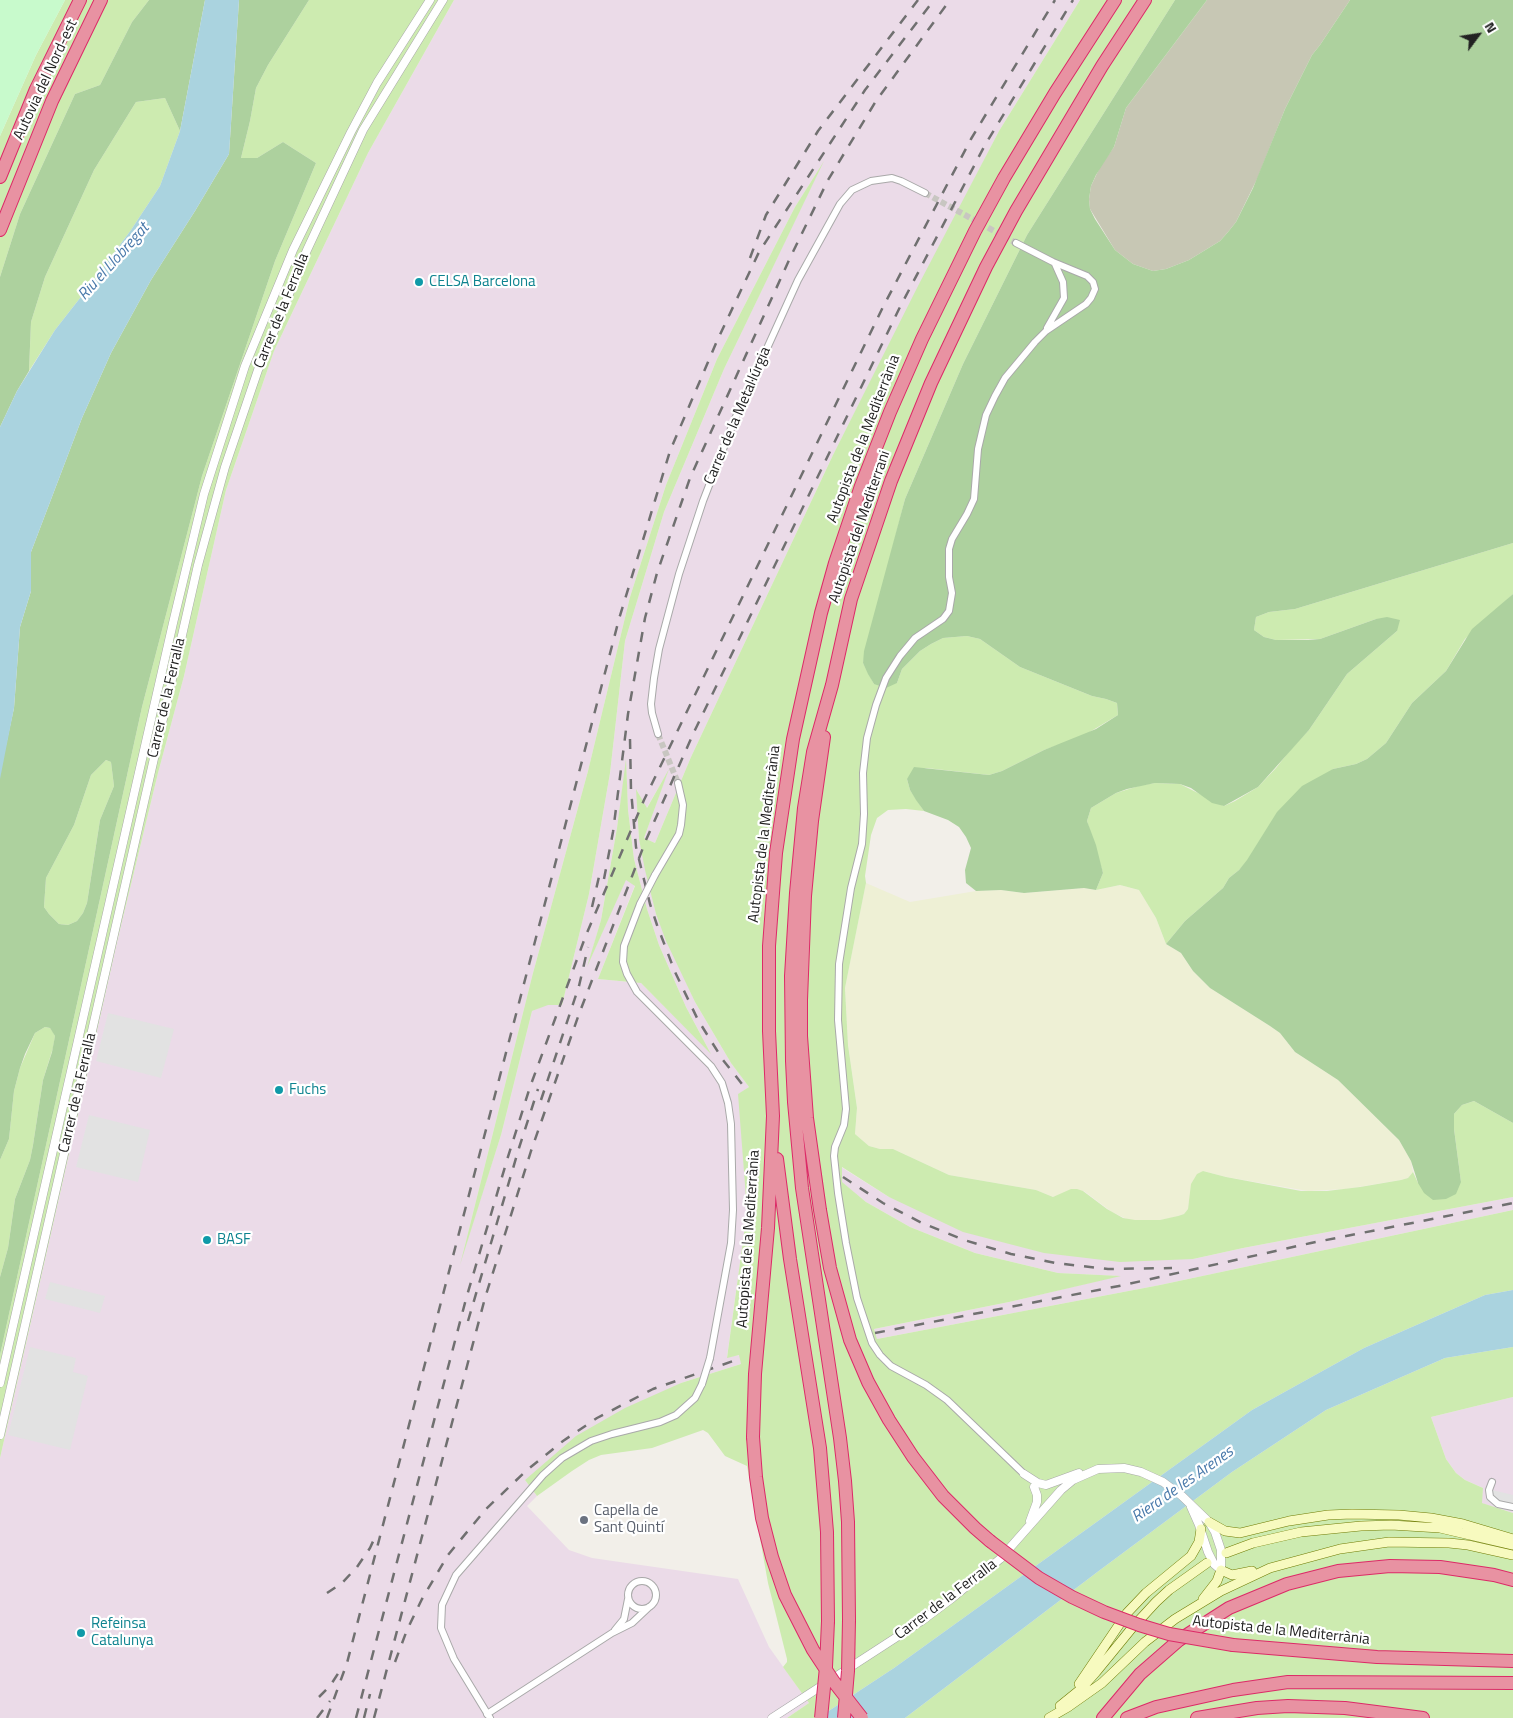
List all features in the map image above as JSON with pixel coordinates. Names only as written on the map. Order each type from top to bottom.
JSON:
[{"type":"highway","name":"Autovia del Nord-est","points":[[0,176],[36,89],[80,0]]},
{"type":"highway","name":"Autovia del Nord-est","points":[[0,230],[52,101],[101,0]]},
{"type":"highway","name":"Autopista de la Mediterrània","points":[[862,1718],[834,1682],[813,1650],[785,1595],[772,1557],[762,1518],[756,1477],[753,1399],[768,1228],[773,1116],[768,946],[776,852],[801,700],[821,613],[835,563],[861,486],[890,412],[948,285],[1004,178],[1055,93],[1115,0]]},
{"type":"highway","name":"Autopista del Mediterrani","points":[[832,685],[851,599],[870,539],[891,481],[931,383],[986,267],[1016,211],[1098,74],[1145,0]]},
{"type":"highway","name":"Autopista de la Mediterrània","points":[[832,685],[812,821],[804,896],[801,966],[801,1036],[804,1076],[814,1168],[825,1242],[837,1298],[859,1363],[900,1438],[928,1476],[962,1516],[990,1542],[1039,1578],[1072,1597],[1104,1612],[1169,1634],[1233,1645],[1377,1657],[1513,1662]]},
{"type":"highway","points":[[832,685],[813,752],[799,851],[793,934],[792,1052],[794,1110],[802,1188],[845,1481],[848,1522],[849,1620],[848,1671],[844,1718]]},
{"type":"highway","points":[[773,1116],[789,1250],[820,1448],[827,1532],[828,1621],[821,1718]]},
{"type":"highway","points":[[1103,1718],[1140,1674],[1179,1640],[1229,1608],[1258,1595],[1312,1577],[1346,1570],[1390,1566],[1440,1567],[1513,1580]]},
{"type":"highway","points":[[1127,1718],[1156,1707],[1224,1692],[1288,1682],[1513,1683]]},
{"type":"highway","points":[[1197,1718],[1257,1708],[1288,1706],[1345,1708],[1423,1718]]},
{"type":"main road","points":[[1209,1522],[1225,1531],[1240,1533],[1289,1521],[1328,1516],[1399,1514],[1463,1524],[1513,1538]]},
{"type":"main road","points":[[1226,1554],[1253,1543],[1301,1532],[1391,1525],[1440,1528],[1513,1545]]},
{"type":"main road","points":[[1067,1701],[1127,1613],[1146,1593],[1187,1560],[1194,1552],[1200,1537],[1200,1527]]},
{"type":"main road","points":[[1198,1604],[1217,1581],[1221,1570],[1228,1574],[1237,1575],[1340,1549],[1389,1542],[1449,1543],[1486,1548],[1513,1555]]},
{"type":"main road","points":[[1044,1718],[1067,1701],[1096,1672],[1156,1602],[1169,1590],[1207,1563]]},
{"type":"main road","points":[[1049,1718],[1094,1689],[1145,1642],[1175,1619],[1231,1586],[1270,1568]]},
{"type":"street","name":"Carrer de la Ferralla","points":[[0,1383],[204,494],[245,366],[293,250],[377,83],[430,0]]},
{"type":"street","name":"Carrer de la Ferralla","points":[[0,1435],[195,575],[225,468],[258,370],[307,250],[363,130],[442,0]]},
{"type":"street","name":"Carrer de la Metal·lúrgia","points":[[658,734],[652,713],[654,678],[659,649],[679,574],[703,501],[734,421],[798,280],[840,204],[852,190],[871,181],[892,178],[925,193]]},
{"type":"street","points":[[1016,243],[1087,276],[1090,278],[1095,289],[1086,304],[1046,331]]},
{"type":"street","points":[[1054,262],[1059,269],[1063,282],[1064,298],[1046,331],[1005,378],[986,415],[978,450],[974,499],[952,539],[949,549],[949,577],[952,593],[949,611],[943,619],[915,638],[900,656],[886,678],[867,738],[863,773],[864,814],[862,844],[849,896],[839,964],[839,1043],[846,1109],[844,1125],[835,1147],[834,1156],[846,1243],[857,1298],[868,1336],[875,1349],[891,1366],[926,1385],[947,1400],[1024,1474],[1034,1487],[1044,1495],[1055,1495]]},
{"type":"street","points":[[612,1633],[624,1619],[628,1606],[628,1593],[632,1584],[641,1581],[650,1583],[656,1591],[653,1604],[632,1623],[612,1633],[488,1716],[448,1647],[441,1628],[442,1604],[456,1575],[543,1475],[562,1458],[582,1445],[601,1437],[660,1422],[676,1415],[695,1398],[702,1384],[710,1358],[732,1235],[731,1124],[729,1108],[722,1083],[711,1066],[637,992],[623,962],[624,946],[640,904],[679,834],[682,825],[683,805],[678,783]]},
{"type":"street","name":"Carrer de la Ferralla","points":[[772,1718],[923,1620],[952,1599],[1000,1559],[1055,1495],[1073,1480],[1098,1469],[1115,1467],[1134,1470],[1163,1482],[1176,1490],[1209,1522]]},
{"type":"street","points":[[1024,1474],[1046,1485],[1078,1473],[1098,1469]]},
{"type":"street","points":[[1492,1482],[1489,1490],[1490,1497],[1498,1504],[1513,1508]]},
{"type":"street","points":[[1026,1531],[1037,1506],[1038,1498],[1034,1487]]},
{"type":"street","points":[[1188,1502],[1200,1527],[1208,1552],[1214,1564],[1221,1570]]},
{"type":"street","points":[[1209,1522],[1220,1545],[1221,1570]]},
{"type":"street","points":[[628,1598],[636,1608],[649,1607]]},
{"type":"shaded area","points":[[454,0],[1080,0],[999,131],[833,455],[691,757],[655,843],[644,838],[667,773],[646,809],[637,790],[639,839],[656,914],[695,1002],[731,1063],[749,1087],[739,1094],[747,1211],[727,1357],[740,1355],[741,1364],[681,1383],[525,1480],[537,1496],[527,1506],[569,1550],[592,1558],[738,1579],[769,1647],[809,1703],[787,1718],[0,1718],[0,1458],[118,938],[158,773],[184,676],[226,490],[274,351],[368,153]],"holes":[[[821,166],[724,369],[664,512],[625,641],[610,773],[589,894],[562,1005],[548,1004],[532,1011],[501,1135],[463,1253],[533,973],[588,771],[630,597],[666,485],[717,359],[795,207]],[[626,766],[628,810],[634,859],[647,909],[659,945],[686,1007],[710,1052],[641,983],[598,979],[635,885],[626,879],[589,962],[601,920]]]},
{"type":"shaded area","points":[[1207,0],[1350,0],[1312,55],[1285,109],[1258,177],[1236,222],[1220,241],[1189,260],[1166,269],[1153,271],[1133,264],[1115,250],[1090,209],[1091,186],[1101,165],[1114,147],[1126,108]]},
{"type":"shaded area","points":[[866,883],[910,902],[976,891],[1001,890],[1024,893],[1084,888],[1096,890],[1120,885],[1139,890],[1156,918],[1166,944],[1181,953],[1193,971],[1210,988],[1280,1033],[1295,1052],[1338,1080],[1399,1140],[1411,1161],[1413,1172],[1408,1178],[1401,1180],[1346,1189],[1308,1191],[1226,1177],[1203,1171],[1189,1202],[1188,1209],[1184,1214],[1160,1220],[1129,1220],[1112,1212],[1084,1191],[1053,1197],[1036,1190],[949,1175],[893,1149],[880,1149],[869,1146],[855,1134],[857,1108],[848,1045],[845,988]]},
{"type":"shaded area","points":[[108,1013],[174,1029],[161,1078],[96,1061]]},
{"type":"shaded area","points":[[89,1115],[150,1130],[138,1182],[76,1167]]},
{"type":"shaded area","points":[[841,1167],[889,1197],[1193,1259],[1513,1197],[1513,1210],[1160,1285],[877,1339],[874,1329],[1009,1302],[1118,1276],[1058,1273],[975,1253],[910,1227],[866,1202],[841,1182]]},
{"type":"shaded area","points":[[50,1282],[105,1296],[100,1313],[45,1299]]},
{"type":"shaded area","points":[[30,1347],[76,1358],[73,1372],[88,1376],[70,1450],[8,1435]]},
{"type":"shaded area","points":[[1513,1397],[1513,1513],[1481,1503],[1483,1488],[1465,1480],[1456,1473],[1446,1459],[1431,1417]]},
{"type":"shaded area","points":[[1488,1489],[1513,1495],[1513,1510],[1486,1501]]},
{"type":"green space","points":[[0,0],[65,0],[36,55],[0,136]]},
{"type":"green space","points":[[65,0],[149,0],[132,22],[100,85],[75,94],[20,214],[0,277],[0,136],[36,55]]},
{"type":"green space","points":[[149,0],[205,0],[180,131],[165,98],[136,102],[94,170],[45,277],[31,322],[29,371],[0,427],[0,277],[20,214],[75,94],[100,85],[132,22]]},
{"type":"green space","points":[[239,0],[309,0],[268,65],[256,88],[241,158],[257,158],[283,142],[316,163],[275,261],[202,476],[142,707],[0,1355],[0,1277],[8,1248],[15,1199],[30,1160],[43,1080],[55,1036],[50,1028],[45,1027],[35,1033],[25,1054],[14,1091],[9,1139],[0,1160],[0,773],[14,708],[20,627],[31,591],[31,552],[82,418],[111,353],[151,280],[229,154]],"holes":[[[106,760],[111,762],[114,786],[100,820],[87,903],[77,921],[68,925],[59,924],[44,907],[46,878],[74,825],[91,775]]]},
{"type":"green space","points":[[309,0],[454,0],[368,153],[274,351],[226,490],[184,676],[158,773],[118,938],[0,1458],[0,1355],[142,707],[202,476],[275,261],[316,163],[283,142],[257,158],[241,158],[256,88],[268,65]]},
{"type":"green space","points":[[1080,0],[1175,0],[1027,235],[963,364],[905,499],[863,663],[874,684],[897,683],[902,669],[920,651],[943,638],[967,636],[980,639],[1020,667],[1092,696],[1117,703],[1118,715],[1083,736],[1044,750],[1002,771],[989,775],[926,768],[907,779],[910,790],[924,811],[888,810],[877,818],[871,835],[865,876],[866,883],[845,988],[848,1045],[857,1108],[855,1134],[869,1146],[880,1149],[893,1149],[949,1175],[1036,1190],[1053,1197],[1071,1189],[1077,1189],[1083,1191],[1123,1218],[1160,1220],[1184,1214],[1188,1209],[1191,1184],[1197,1174],[1203,1171],[1301,1191],[1327,1191],[1360,1187],[1401,1180],[1408,1178],[1413,1172],[1418,1183],[1461,1182],[1454,1129],[1454,1114],[1462,1105],[1474,1101],[1513,1123],[1513,1197],[1193,1259],[1120,1262],[1044,1253],[963,1232],[889,1197],[842,1167],[842,1182],[866,1202],[910,1227],[975,1253],[1058,1273],[1121,1276],[1009,1302],[874,1329],[877,1339],[1160,1285],[1513,1210],[1513,1290],[1485,1295],[1364,1348],[1252,1410],[894,1668],[818,1718],[787,1718],[809,1703],[783,1667],[787,1659],[768,1583],[747,1466],[725,1456],[708,1433],[703,1430],[652,1448],[601,1455],[589,1460],[537,1496],[525,1480],[576,1436],[625,1408],[681,1383],[741,1364],[739,1355],[727,1358],[747,1211],[738,1094],[749,1087],[731,1063],[695,1002],[666,941],[656,914],[645,870],[639,839],[636,789],[647,808],[669,769],[644,838],[655,843],[691,757],[833,455],[919,284],[999,131]]},
{"type":"green space","points":[[1175,0],[1207,0],[1126,108],[1114,147],[1096,175],[1091,186],[1089,199],[1090,209],[1095,219],[1115,250],[1133,264],[1153,271],[1166,269],[1189,260],[1220,241],[1236,222],[1253,188],[1285,109],[1312,55],[1350,0],[1513,0],[1513,543],[1295,609],[1269,612],[1256,617],[1254,630],[1264,637],[1276,640],[1320,639],[1376,619],[1387,617],[1400,620],[1397,631],[1347,674],[1309,730],[1258,787],[1224,806],[1212,803],[1191,788],[1180,784],[1155,783],[1116,793],[1091,808],[1087,821],[1096,845],[1103,873],[1096,890],[1084,888],[1024,893],[1001,890],[976,891],[966,883],[965,870],[971,848],[966,837],[959,827],[948,820],[924,811],[910,790],[907,779],[914,767],[989,775],[1002,771],[1044,750],[1096,729],[1118,715],[1117,703],[1092,696],[1020,667],[980,639],[967,636],[943,638],[920,651],[902,669],[897,683],[886,688],[874,684],[868,674],[863,663],[864,651],[905,499],[963,364],[1027,235]]},
{"type":"green space","points":[[165,98],[180,131],[160,186],[131,230],[55,330],[29,371],[31,322],[45,277],[94,170],[136,102]]},
{"type":"green space","points":[[824,161],[724,369],[664,512],[625,641],[610,773],[589,894],[562,1005],[548,1005],[532,1011],[501,1135],[460,1265],[533,973],[588,771],[630,597],[666,485],[717,359],[795,207]]},
{"type":"green space","points":[[1513,543],[1513,594],[1465,639],[1446,671],[1412,703],[1386,743],[1367,759],[1356,764],[1333,769],[1239,870],[1229,878],[1223,888],[1185,921],[1166,944],[1156,918],[1139,890],[1120,885],[1096,890],[1103,873],[1087,821],[1091,808],[1116,793],[1155,783],[1180,784],[1224,806],[1235,801],[1258,787],[1309,730],[1347,674],[1397,631],[1376,619],[1320,639],[1276,640],[1264,637],[1254,630],[1256,617],[1269,612],[1295,609]]},
{"type":"green space","points":[[1513,594],[1513,1123],[1474,1101],[1462,1105],[1454,1114],[1454,1129],[1461,1182],[1456,1194],[1446,1199],[1433,1200],[1424,1193],[1418,1183],[1411,1161],[1399,1140],[1338,1080],[1295,1052],[1280,1033],[1210,988],[1193,971],[1181,953],[1166,944],[1185,921],[1223,888],[1229,878],[1239,870],[1277,812],[1302,786],[1333,769],[1356,764],[1367,759],[1386,743],[1412,703],[1446,671],[1472,629]]},
{"type":"green space","points":[[626,759],[628,810],[634,859],[647,909],[659,945],[686,1007],[711,1054],[641,983],[598,979],[635,886],[626,880],[587,967],[601,920],[617,828]]},
{"type":"green space","points":[[106,760],[111,762],[114,786],[100,820],[87,903],[77,921],[68,925],[59,924],[44,907],[46,878],[74,825],[91,775]]},
{"type":"green space","points":[[45,1027],[50,1028],[55,1036],[53,1048],[43,1080],[30,1160],[15,1199],[8,1248],[0,1277],[0,1160],[9,1139],[14,1091],[20,1068],[35,1033]]},
{"type":"green space","points":[[1513,1347],[1513,1397],[1431,1417],[1446,1459],[1456,1473],[1465,1480],[1483,1488],[1482,1503],[1513,1513],[1513,1718],[905,1718],[1232,1472],[1326,1410],[1445,1358]]},
{"type":"water","name":"Riu el Llobregat","points":[[205,0],[239,0],[229,154],[151,280],[111,353],[82,418],[31,552],[31,591],[20,627],[14,708],[0,779],[0,427],[17,391],[55,330],[131,230],[160,186],[180,131]]},
{"type":"water","name":"Riera de les Arenes","points":[[1513,1290],[1513,1347],[1445,1358],[1326,1410],[1232,1472],[905,1718],[818,1718],[894,1668],[1252,1410],[1364,1348],[1485,1295]]},
{"type":"tunnel","points":[[925,193],[1016,243]]},
{"type":"tunnel","points":[[658,734],[678,783]]},
{"type":"railway","points":[[750,258],[766,215],[818,131],[918,0]]},
{"type":"railway","points":[[327,1718],[347,1663],[619,619],[670,451],[717,341],[759,252],[865,90],[934,0]]},
{"type":"railway","points":[[604,879],[613,832],[628,714],[645,618],[657,573],[690,478],[790,258],[828,180],[876,101],[950,0]]},
{"type":"railway","points":[[356,1718],[466,1299],[530,1087],[586,935],[644,800],[883,307],[971,139],[1055,0]]},
{"type":"railway","points":[[374,1718],[485,1298],[531,1151],[579,1014],[646,840],[694,732],[899,309],[985,145],[1073,0]]},
{"type":"railway","points":[[630,739],[631,790],[636,847],[650,904],[675,972],[698,1020],[723,1060],[746,1089]]},
{"type":"railway","points":[[592,907],[601,868]]},
{"type":"railway","points":[[541,1100],[579,986],[588,947]]},
{"type":"railway","points":[[468,1321],[538,1089]]},
{"type":"railway","points":[[843,1177],[883,1203],[922,1223],[964,1240],[1011,1254],[1055,1263],[1108,1269],[1172,1268]]},
{"type":"railway","points":[[875,1333],[1124,1285],[1311,1243],[1513,1203]]},
{"type":"railway","points":[[395,1662],[407,1630],[422,1599],[448,1555],[486,1509],[527,1470],[563,1441],[597,1418],[653,1389],[739,1359]]},
{"type":"railway","points":[[327,1593],[342,1583],[357,1567],[376,1535]]},
{"type":"railway","points":[[319,1697],[330,1686],[341,1669]]},
{"type":"railway","points":[[364,1718],[370,1694]]},
{"type":"railway","points":[[317,1718],[330,1701]]},
{"type":"place","name":"CELSA Barcelona","points":[[419,282]]},
{"type":"place","name":"Fuchs","points":[[279,1090]]},
{"type":"place","name":"BASF","points":[[207,1240]]},
{"type":"place","name":"Capella de Sant Quintí","points":[[584,1520]]},
{"type":"place","name":"Refeinsa Catalunya","points":[[81,1633]]}]
